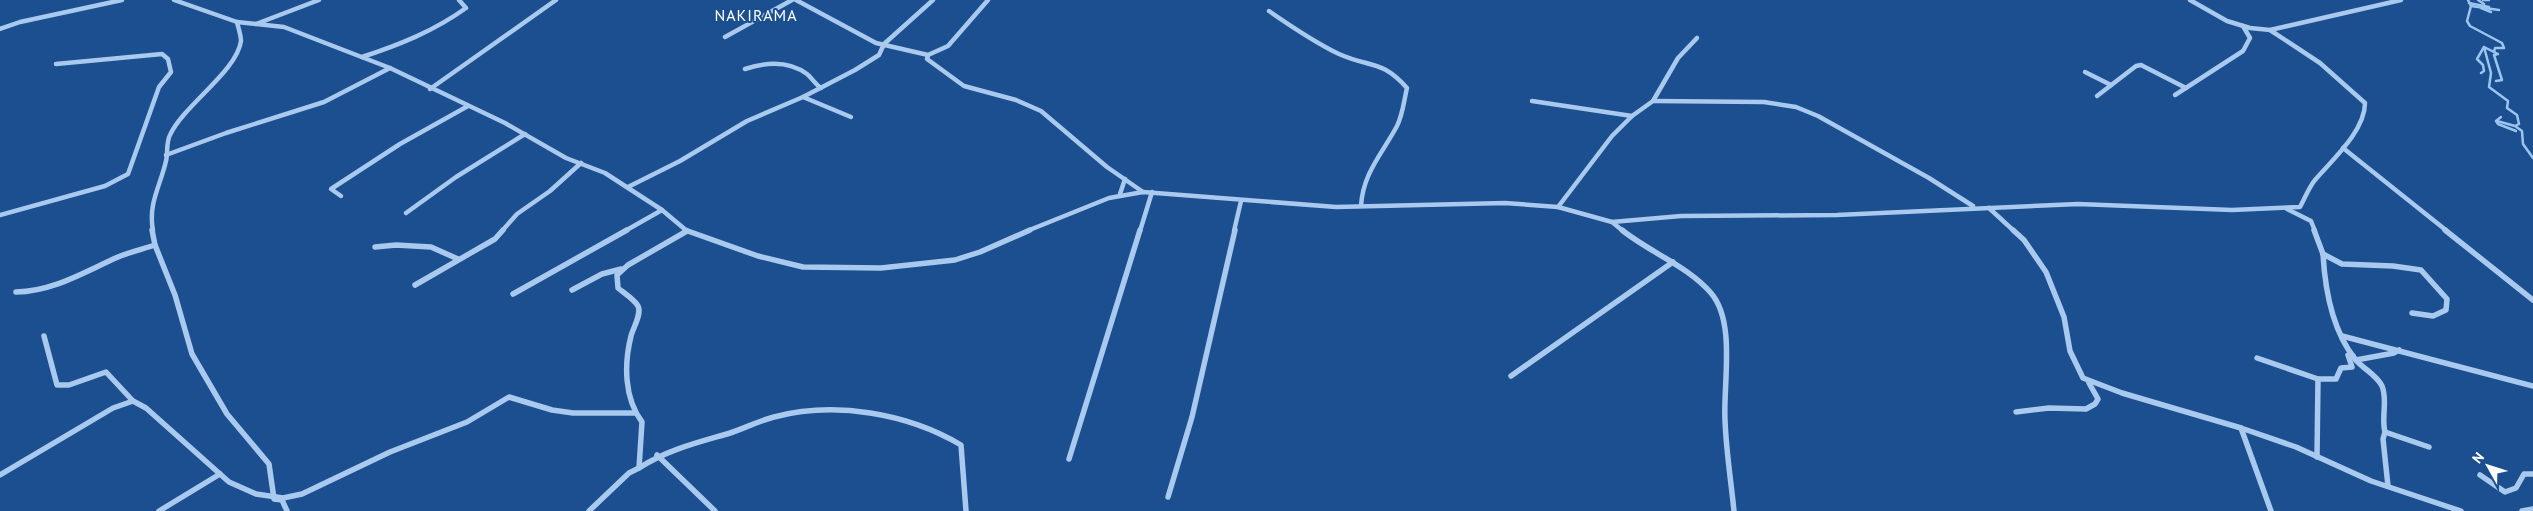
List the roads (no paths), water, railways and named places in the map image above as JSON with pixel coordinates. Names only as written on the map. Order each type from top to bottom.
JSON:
[{"type":"street","points":[[0,29],[20,22],[122,0]]},
{"type":"street","points":[[174,0],[237,22],[284,27],[390,68],[430,89],[506,123],[566,158],[605,173],[662,210],[687,232],[758,256],[803,267],[881,268],[955,260],[998,245],[1062,215],[1120,194],[1143,192],[1302,206],[1505,203],[1558,207],[1612,222],[1627,234],[1673,262],[1712,294],[1721,310],[1725,323],[1725,420],[1734,511]]},
{"type":"street","points":[[255,24],[318,0]]},
{"type":"street","points":[[362,57],[401,45],[448,22],[466,8],[459,0]]},
{"type":"street","points":[[430,89],[556,0]]},
{"type":"street","points":[[725,37],[792,0]]},
{"type":"street","points":[[796,0],[863,38],[928,55],[948,46],[988,0]]},
{"type":"street","points":[[628,187],[680,161],[747,121],[803,98],[879,55],[884,44],[934,0]]},
{"type":"street","points":[[2190,0],[2216,15],[2243,26],[2270,30],[2401,0]]},
{"type":"street","points":[[1269,11],[1303,34],[1342,55],[1382,65],[1394,72],[1407,88],[1398,125],[1379,150],[1362,186],[1361,206]]},
{"type":"street","points":[[237,22],[241,40],[234,58],[178,122],[169,136],[150,216],[155,245],[175,295],[192,354],[227,414],[268,464],[274,499]]},
{"type":"street","points":[[2175,95],[2243,51],[2250,38],[2243,26]]},
{"type":"street","points":[[1612,222],[1644,216],[1670,215],[1798,216],[1974,207],[2118,204],[2204,210],[2300,208],[2314,181],[2343,148],[2365,113],[2365,103],[2320,63],[2270,30]]},
{"type":"street","points":[[1558,207],[1596,155],[1632,116],[1652,101],[1678,58],[1697,38]]},
{"type":"street","points":[[0,215],[105,186],[128,174],[159,87],[171,72],[168,59],[162,54],[56,64]]},
{"type":"street","points":[[928,55],[927,59],[964,86],[1016,100],[1041,111],[1124,179],[1143,192]]},
{"type":"street","points":[[745,69],[763,63],[777,62],[808,75],[813,84],[821,88]]},
{"type":"street","points":[[2097,96],[2136,66],[2141,65],[2186,88]]},
{"type":"street","points":[[166,155],[226,133],[324,102],[390,68]]},
{"type":"street","points":[[2085,72],[2111,85]]},
{"type":"street","points":[[803,98],[850,117]]},
{"type":"street","points":[[1532,101],[1632,116]]},
{"type":"street","points":[[1652,101],[1764,102],[1796,107],[1818,116],[1929,178],[1974,207]]},
{"type":"street","points":[[341,196],[331,189],[400,144],[468,106]]},
{"type":"street","points":[[406,212],[456,177],[525,134]]},
{"type":"street","points":[[2343,148],[2533,300]]},
{"type":"street","points":[[415,285],[495,239],[517,214],[564,180],[581,164]]},
{"type":"street","points":[[1120,194],[1124,187],[1124,179]]},
{"type":"street","points":[[1069,459],[1152,192]]},
{"type":"street","points":[[1168,497],[1194,408],[1241,202]]},
{"type":"street","points":[[1989,208],[2024,240],[2046,272],[2064,317],[2070,350],[2083,378],[2122,393],[2229,422],[2279,440],[2388,486],[2461,511]]},
{"type":"street","points":[[2286,209],[2311,221],[2323,254],[2324,274],[2338,330],[2355,358]]},
{"type":"street","points":[[513,294],[662,210]]},
{"type":"street","points":[[572,290],[604,272],[621,269],[687,232]]},
{"type":"street","points":[[16,292],[30,292],[48,287],[122,256],[155,245]]},
{"type":"street","points":[[374,247],[396,245],[431,247],[458,259]]},
{"type":"street","points":[[2323,254],[2342,264],[2393,266],[2421,270],[2446,299],[2446,310],[2433,316],[2412,313]]},
{"type":"street","points":[[1511,376],[1673,262]]},
{"type":"street","points":[[621,269],[617,275],[618,288],[638,306],[639,312],[631,337],[627,366],[627,386],[635,413],[642,422],[643,431],[639,468]]},
{"type":"street","points":[[44,336],[57,385],[69,385],[106,372],[133,401],[146,408],[220,474],[241,488],[282,500],[286,511]]},
{"type":"street","points":[[2342,336],[2533,386]]},
{"type":"street","points":[[2355,358],[2394,353],[2399,350]]},
{"type":"street","points":[[2258,358],[2318,379],[2336,379],[2340,368],[2352,367],[2348,355],[2355,358],[2373,373],[2383,390],[2382,422],[2385,432],[2383,438],[2388,486]]},
{"type":"street","points":[[2317,457],[2318,379]]},
{"type":"street","points":[[2016,412],[2049,408],[2086,409],[2095,404],[2098,399],[2087,380]]},
{"type":"street","points":[[274,499],[289,499],[302,494],[390,452],[448,431],[509,398],[521,399],[552,410],[573,413],[635,413]]},
{"type":"street","points":[[0,475],[113,408],[133,401]]},
{"type":"street","points":[[589,511],[629,473],[657,455],[781,416],[875,413],[922,424],[944,433],[961,444],[966,511]]},
{"type":"street","points":[[2242,428],[2271,511]]},
{"type":"street","points":[[2385,432],[2429,447]]},
{"type":"street","points":[[657,455],[715,511]]},
{"type":"street","points":[[159,511],[220,474]]},
{"type":"street","points":[[2480,476],[2504,492],[2516,488],[2524,474],[2533,474]]},
{"type":"street","points":[[2522,511],[2533,509]]},
{"type":"waterway","points":[[2478,0],[2484,4]]},
{"type":"waterway","points":[[2483,0],[2489,0]]},
{"type":"waterway","points":[[2470,3],[2489,7]]},
{"type":"waterway","points":[[2471,6],[2499,10]]},
{"type":"waterway","points":[[2471,6],[2467,21],[2470,26],[2502,43],[2504,48],[2495,48],[2494,52]]},
{"type":"waterway","points":[[2481,8],[2491,12]]},
{"type":"waterway","points":[[2481,73],[2484,71],[2483,65],[2477,59],[2484,47]]},
{"type":"waterway","points":[[2484,47],[2494,52]]},
{"type":"waterway","points":[[2484,47],[2491,73],[2489,87],[2508,101],[2507,108],[2517,115],[2519,124],[2515,126]]},
{"type":"waterway","points":[[2494,52],[2498,54],[2494,55],[2502,80],[2496,81]]},
{"type":"waterway","points":[[2501,117],[2496,121],[2498,124],[2516,131]]},
{"type":"waterway","points":[[2497,121],[2515,126]]},
{"type":"waterway","points":[[2515,126],[2522,131],[2523,144],[2533,158]]},
{"type":"district","name":"NAKIRAMA","points":[[756,15]]}]
